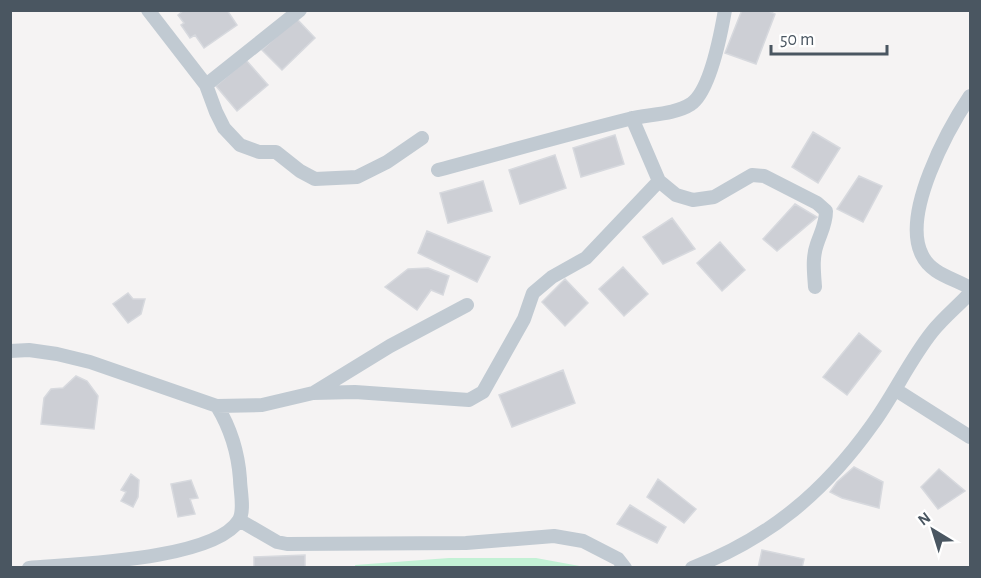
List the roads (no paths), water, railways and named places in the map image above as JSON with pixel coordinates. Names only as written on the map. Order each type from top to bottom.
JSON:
[{"type":"street","points":[[148,10],[206,85],[224,128],[240,145],[259,152],[276,152],[300,171],[315,179],[357,177],[387,162],[422,138]]},
{"type":"street","points":[[206,85],[300,10]]},
{"type":"street","points":[[438,170],[632,118],[674,110],[692,103],[706,82],[718,44],[725,10]]},
{"type":"street","points":[[970,96],[947,134],[934,162],[920,211],[917,239],[922,255],[932,268],[970,288]]},
{"type":"street","points":[[632,118],[659,180],[676,195],[693,200],[714,196],[752,175],[764,176],[817,203],[826,211],[826,222],[817,244],[813,266],[815,287]]},
{"type":"street","points":[[10,351],[29,350],[57,354],[217,406],[261,405],[314,393],[355,392],[469,400],[483,392],[524,319],[533,293],[552,277],[586,258],[659,180]]},
{"type":"street","points":[[692,567],[739,546],[774,525],[801,506],[832,476],[872,426],[933,330],[970,293]]},
{"type":"street","points":[[314,393],[390,346],[467,304]]},
{"type":"street","points":[[896,390],[970,437]]},
{"type":"street","points":[[29,567],[97,562],[180,551],[220,536],[239,520],[241,511],[239,461],[230,427],[217,406]]},
{"type":"street","points":[[239,520],[277,542],[287,544],[466,543],[554,536],[583,541],[618,559],[625,567]]}]
